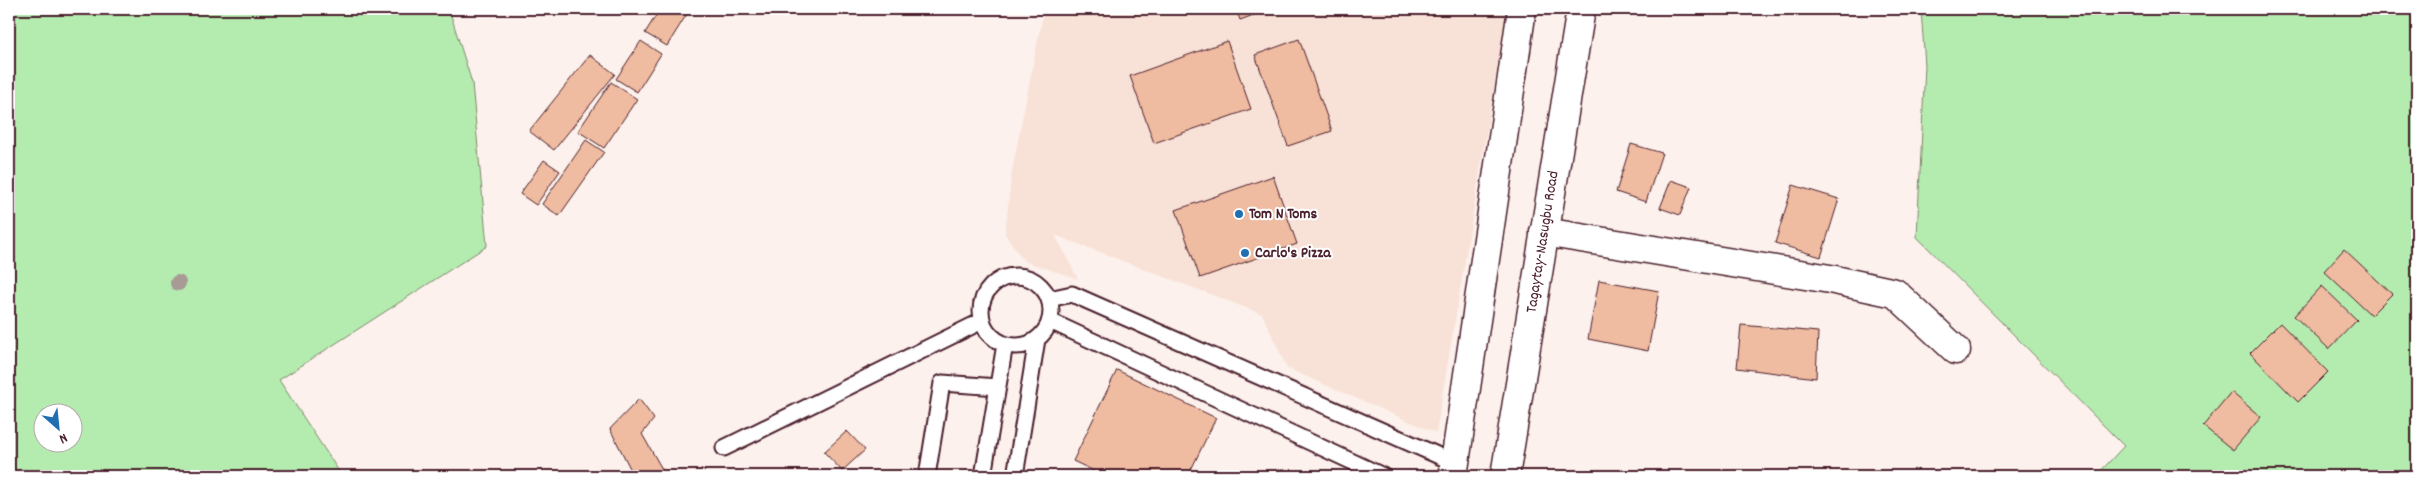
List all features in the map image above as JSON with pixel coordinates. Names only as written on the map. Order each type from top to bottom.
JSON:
[{"type":"main road","points":[[1454,470],[1522,9]]},
{"type":"main road","name":"Tagaytay-Nasugbu Road","points":[[1505,476],[1581,9]]},
{"type":"main road","points":[[1544,232],[1830,279],[1895,293],[1956,350]]},
{"type":"lane","points":[[1022,277],[1034,280],[1043,288],[1049,299],[1051,309],[1050,320],[1045,331],[1037,339],[1027,344],[1005,344],[987,331],[982,321],[981,309],[984,298],[990,288],[1005,278],[1022,277]]},
{"type":"lane","points":[[1049,299],[1072,294],[1454,470]]},
{"type":"lane","points":[[1050,320],[1383,476]]},
{"type":"lane","points":[[724,448],[982,321]]},
{"type":"lane","points":[[1015,476],[1037,339]]},
{"type":"lane","points":[[983,476],[1005,344]]},
{"type":"lane","points":[[927,476],[942,383],[998,387]]},
{"type":"shaded area","points":[[1044,9],[1507,9],[1436,433],[1287,368],[1262,314],[1055,235],[1078,279],[1024,261],[1005,234],[1012,171]]},
{"type":"green space","points":[[9,9],[449,9],[472,83],[487,246],[279,380],[342,476],[9,476]]},
{"type":"green space","points":[[1921,9],[2417,9],[2417,476],[2096,476],[2124,446],[1917,237],[1925,65]]},
{"type":"building","points":[[660,9],[690,9],[667,46],[645,33]]},
{"type":"building","points":[[1236,9],[1270,9],[1240,20]]},
{"type":"building","points":[[1299,39],[1332,131],[1288,146],[1255,55]]},
{"type":"building","points":[[641,41],[661,54],[637,92],[616,79]]},
{"type":"building","points":[[1227,41],[1251,109],[1154,143],[1130,76]]},
{"type":"building","points":[[590,55],[615,74],[554,150],[529,131]]},
{"type":"building","points":[[611,82],[637,99],[604,148],[578,131]]},
{"type":"building","points":[[586,140],[604,152],[559,216],[542,204]]},
{"type":"building","points":[[1631,144],[1662,153],[1646,202],[1616,192]]},
{"type":"building","points":[[544,160],[560,171],[536,205],[520,194]]},
{"type":"building","points":[[1273,176],[1297,244],[1200,278],[1176,210]]},
{"type":"building","points":[[1671,180],[1691,187],[1680,215],[1660,208]]},
{"type":"building","points":[[1793,185],[1839,199],[1821,257],[1775,243]]},
{"type":"building","points":[[2344,249],[2392,294],[2371,315],[2324,271]]},
{"type":"building","points":[[1599,280],[1659,291],[1648,351],[1588,339]]},
{"type":"building","points":[[2322,286],[2357,320],[2329,349],[2294,316]]},
{"type":"building","points":[[2280,323],[2328,372],[2298,402],[2250,353]]},
{"type":"building","points":[[1741,325],[1818,332],[1816,378],[1737,368]]},
{"type":"building","points":[[1117,370],[1216,418],[1188,476],[1105,476],[1073,461]]},
{"type":"building","points":[[2231,392],[2261,417],[2233,450],[2203,426]]},
{"type":"building","points":[[639,399],[654,419],[642,434],[666,476],[634,476],[610,429]]},
{"type":"building","points":[[847,431],[865,450],[842,471],[824,452]]},
{"type":"place","name":"Tom N Toms","points":[[1239,214]]},
{"type":"place","name":"Carlo's Pizza","points":[[1245,253]]}]
